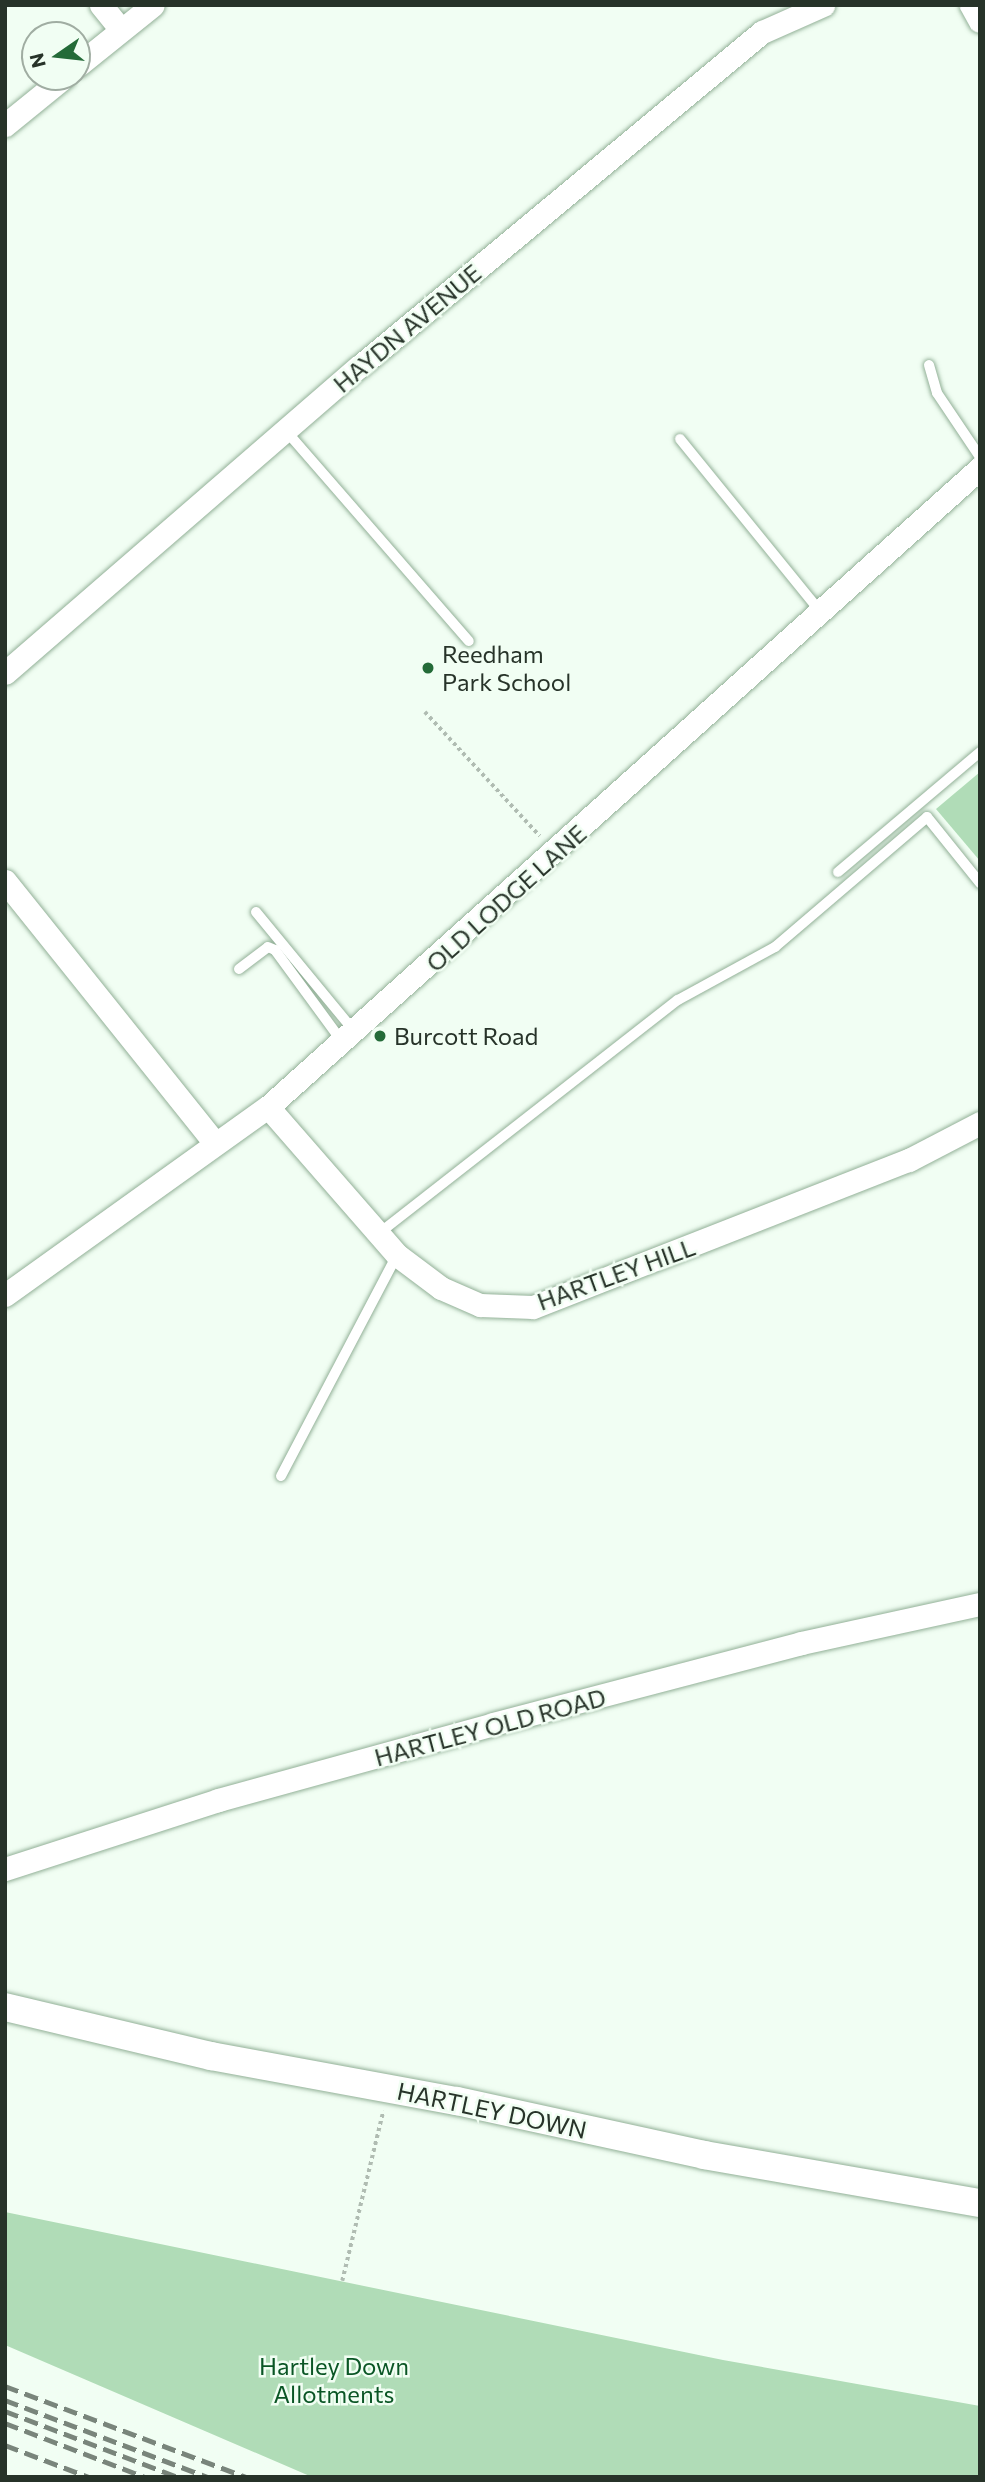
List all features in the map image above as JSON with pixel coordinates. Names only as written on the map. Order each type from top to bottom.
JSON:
[{"type":"street","points":[[101,5],[121,30]]},
{"type":"street","points":[[91,55],[153,5]]},
{"type":"street","name":"HAYDN AVENUE","points":[[5,673],[762,32],[823,5]]},
{"type":"street","points":[[971,5],[980,21]]},
{"type":"street","points":[[5,125],[47,91]]},
{"type":"street","name":"OLD LODGE LANE","points":[[5,1294],[268,1107],[349,1038],[980,468]]},
{"type":"street","points":[[5,881],[215,1143]]},
{"type":"street","name":"HARTLEY HILL","points":[[268,1107],[397,1255],[441,1288],[480,1305],[533,1307],[909,1160],[980,1124]]},
{"type":"street","name":"HARTLEY OLD ROAD","points":[[5,1869],[218,1800],[493,1724],[801,1643],[980,1604]]},
{"type":"street","name":"HARTLEY DOWN","points":[[5,2007],[211,2056],[387,2088],[704,2155],[980,2203]]},
{"type":"lane","points":[[929,365],[937,393],[980,457]]},
{"type":"lane","points":[[287,432],[469,641]]},
{"type":"lane","points":[[680,439],[820,611]]},
{"type":"lane","points":[[838,872],[980,752]]},
{"type":"lane","points":[[378,1234],[678,1000],[775,947],[927,817],[980,883]]},
{"type":"lane","points":[[256,912],[349,1038]]},
{"type":"lane","points":[[239,969],[268,947],[275,950],[349,1038]]},
{"type":"lane","points":[[281,1476],[397,1255]]},
{"type":"path","points":[[425,712],[556,852]]},
{"type":"path","points":[[342,2281],[387,2088]]},
{"type":"green space","points":[[980,772],[980,861],[936,809]]},
{"type":"green space","name":"Hartley Down Allotments","points":[[5,2212],[723,2360],[980,2406],[980,2477],[312,2477],[5,2345]]},
{"type":"railway","points":[[5,2386],[246,2477]]},
{"type":"railway","points":[[5,2400],[208,2477]]},
{"type":"railway","points":[[5,2411],[178,2477]]},
{"type":"railway","points":[[5,2423],[145,2477]]},
{"type":"railway","points":[[5,2445],[89,2477]]},
{"type":"place","name":"Reedham Park School","points":[[428,668]]},
{"type":"place","name":"Burcott Road","points":[[380,1036]]}]
